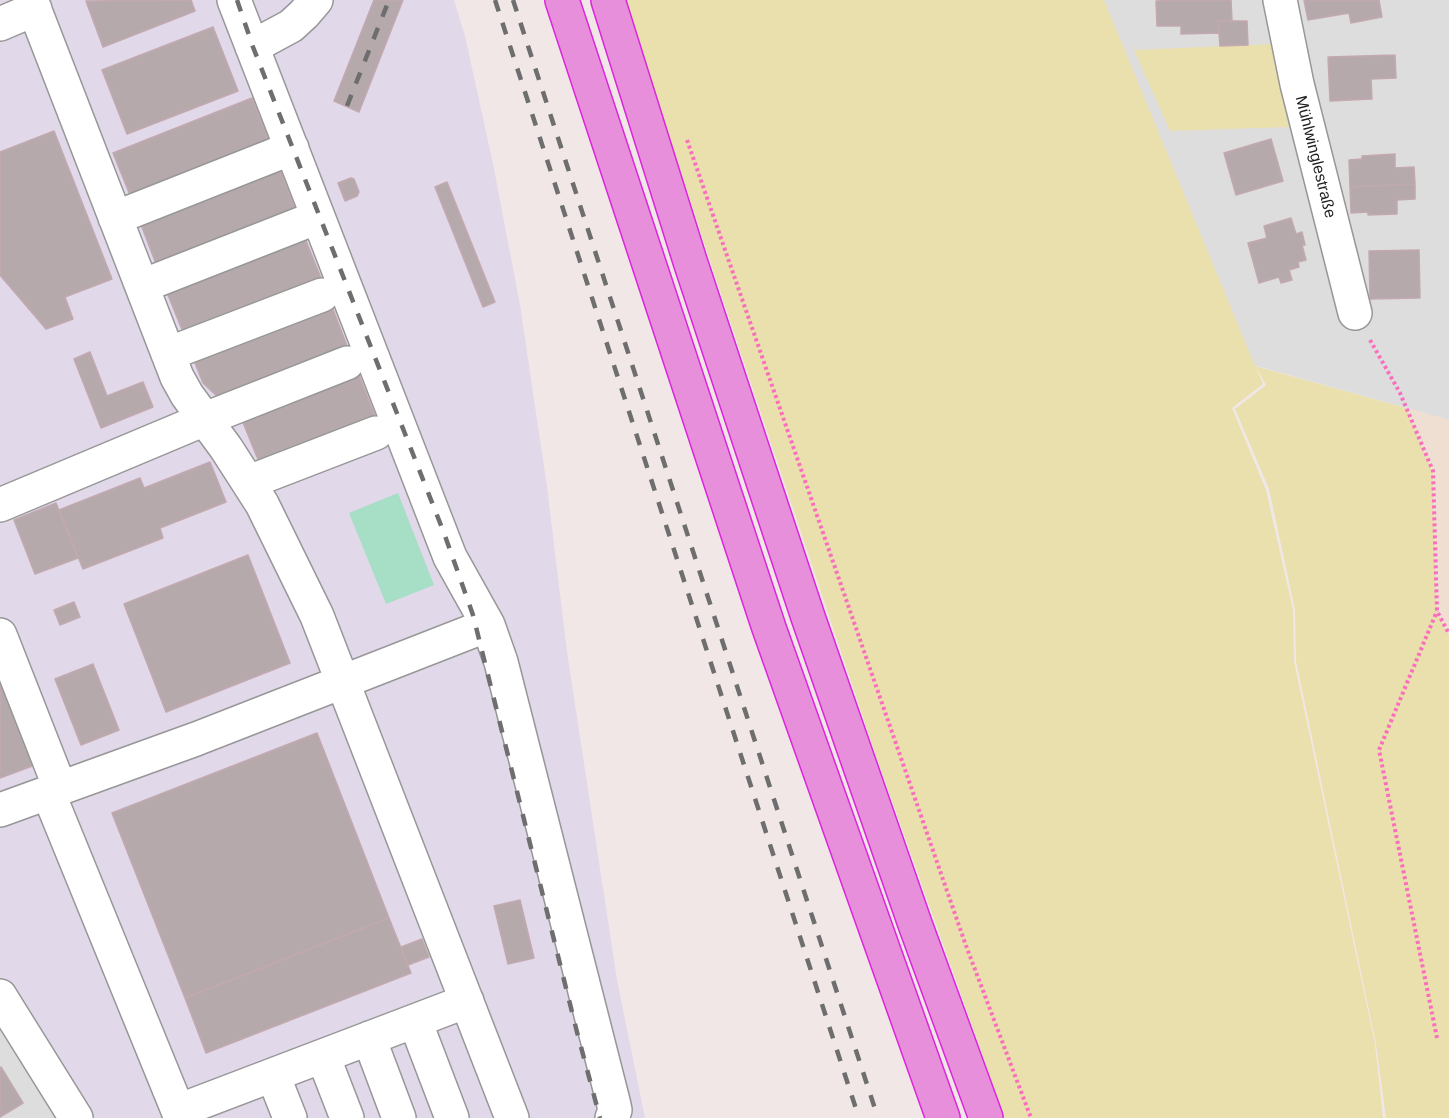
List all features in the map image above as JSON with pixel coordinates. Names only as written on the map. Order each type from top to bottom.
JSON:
[{"type":"highway","points":[[562,0],[772,638],[943,1118]]},
{"type":"highway","points":[[608,0],[690,261],[808,617],[915,924],[986,1118]]},
{"type":"street","points":[[234,0],[450,557],[488,625],[501,662],[613,1101],[615,1110],[612,1118]]},
{"type":"street","points":[[252,47],[291,26],[316,0]]},
{"type":"street","name":"Mühlwinglestraße","points":[[1280,0],[1297,84],[1355,313]]},
{"type":"street","points":[[0,24],[33,5],[168,354],[187,395],[249,482],[302,584],[343,682],[512,1118]]},
{"type":"street","points":[[115,218],[292,148]]},
{"type":"street","points":[[142,286],[318,217]]},
{"type":"street","points":[[168,354],[322,295]]},
{"type":"street","points":[[0,505],[205,419],[347,363]]},
{"type":"street","points":[[249,482],[376,434]]},
{"type":"street","points":[[0,810],[343,682],[488,625]]},
{"type":"street","points":[[0,635],[54,790],[180,1114],[231,1105],[273,1075],[467,1001]]},
{"type":"street","points":[[0,996],[75,1118]]},
{"type":"street","points":[[415,1021],[452,1118]]},
{"type":"street","points":[[369,1038],[399,1118]]},
{"type":"street","points":[[323,1056],[347,1118]]},
{"type":"street","points":[[273,1075],[290,1118]]},
{"type":"path","points":[[685,133],[965,943],[1030,1118]]},
{"type":"path","points":[[1355,313],[1400,393],[1433,471],[1437,611],[1379,750],[1437,1038]]},
{"type":"path","points":[[1437,611],[1449,634]]},
{"type":"shaded area","points":[[0,0],[454,0],[465,36],[493,164],[520,305],[547,487],[567,652],[617,980],[645,1118],[76,1118],[0,996]]},
{"type":"shaded area","points":[[625,0],[1104,0],[1255,366],[1406,408],[1433,472],[1437,611],[1449,635],[1449,1118],[1386,1118],[1376,1044],[1296,661],[1295,610],[1269,489],[1235,409],[1266,385],[1256,367],[1263,384],[1232,408],[1266,490],[1293,610],[1294,661],[1375,1044],[1383,1118],[1005,1118],[876,756]]},
{"type":"shaded area","points":[[904,0],[1449,0],[1449,420],[1182,345]]},
{"type":"shaded area","points":[[1274,44],[1289,127],[1170,131],[1134,50]]},
{"type":"shaded area","points":[[1406,408],[1449,420],[1449,633],[1438,611],[1434,472]]},
{"type":"shaded area","points":[[398,493],[434,585],[386,604],[349,513]]},
{"type":"shaded area","points":[[0,996],[76,1118],[0,1118]]},
{"type":"building","points":[[191,0],[195,11],[103,47],[86,1]]},
{"type":"building","points":[[374,0],[403,0],[359,112],[334,101]]},
{"type":"building","points":[[1231,0],[1232,21],[1218,21],[1219,33],[1181,34],[1181,26],[1157,26],[1156,1]]},
{"type":"building","points":[[1304,0],[1379,0],[1382,17],[1351,23],[1349,13],[1308,20]]},
{"type":"building","points":[[1218,21],[1247,21],[1248,45],[1220,46]]},
{"type":"building","points":[[213,27],[238,91],[127,134],[102,70]]},
{"type":"building","points":[[1395,55],[1396,78],[1371,79],[1372,99],[1330,101],[1328,57]]},
{"type":"building","points":[[252,98],[271,146],[132,200],[113,153]]},
{"type":"building","points":[[54,131],[112,279],[65,297],[73,319],[46,329],[0,275],[0,152]]},
{"type":"building","points":[[1271,139],[1283,181],[1236,195],[1224,153]]},
{"type":"building","points":[[1395,154],[1395,168],[1414,167],[1415,184],[1350,187],[1349,160],[1362,159],[1362,156]]},
{"type":"building","points":[[279,167],[297,214],[158,269],[140,222]]},
{"type":"building","points":[[354,179],[359,192],[357,196],[345,201],[338,183]]},
{"type":"building","points":[[447,182],[495,302],[483,307],[435,187]]},
{"type":"building","points":[[1415,184],[1415,199],[1397,200],[1397,214],[1351,213],[1350,187]]},
{"type":"building","points":[[1291,218],[1296,234],[1302,232],[1305,245],[1302,245],[1306,260],[1298,262],[1299,267],[1289,270],[1292,280],[1281,283],[1279,277],[1259,283],[1248,243],[1267,238],[1264,226]]},
{"type":"building","points":[[304,236],[323,283],[185,337],[166,290]]},
{"type":"building","points":[[1419,250],[1420,298],[1370,299],[1369,251]]},
{"type":"building","points":[[331,304],[349,351],[222,401],[203,383],[193,358]]},
{"type":"building","points":[[90,352],[107,396],[143,382],[153,407],[101,428],[74,359]]},
{"type":"building","points":[[359,375],[377,421],[261,467],[242,420]]},
{"type":"building","points":[[210,462],[226,502],[160,528],[163,538],[83,569],[59,510],[140,478],[144,488]]},
{"type":"building","points":[[56,503],[78,558],[35,574],[14,520]]},
{"type":"building","points":[[248,555],[290,663],[166,712],[124,604]]},
{"type":"building","points":[[74,602],[80,617],[60,625],[54,610]]},
{"type":"building","points":[[93,664],[119,730],[81,745],[55,679]]},
{"type":"building","points":[[0,677],[35,765],[0,778]]},
{"type":"building","points":[[317,733],[389,918],[185,998],[112,813]]},
{"type":"building","points":[[520,900],[534,958],[508,964],[494,906]]},
{"type":"building","points":[[389,918],[411,973],[206,1053],[185,998]]},
{"type":"building","points":[[422,939],[429,957],[408,965],[401,947]]},
{"type":"building","points":[[0,1068],[23,1103],[0,1117]]},
{"type":"railway","points":[[237,0],[253,47],[444,533],[473,615],[600,1118]]},
{"type":"railway","points":[[347,106],[389,0]]},
{"type":"railway","points":[[495,0],[859,1118]]},
{"type":"railway","points":[[513,0],[878,1118]]}]
